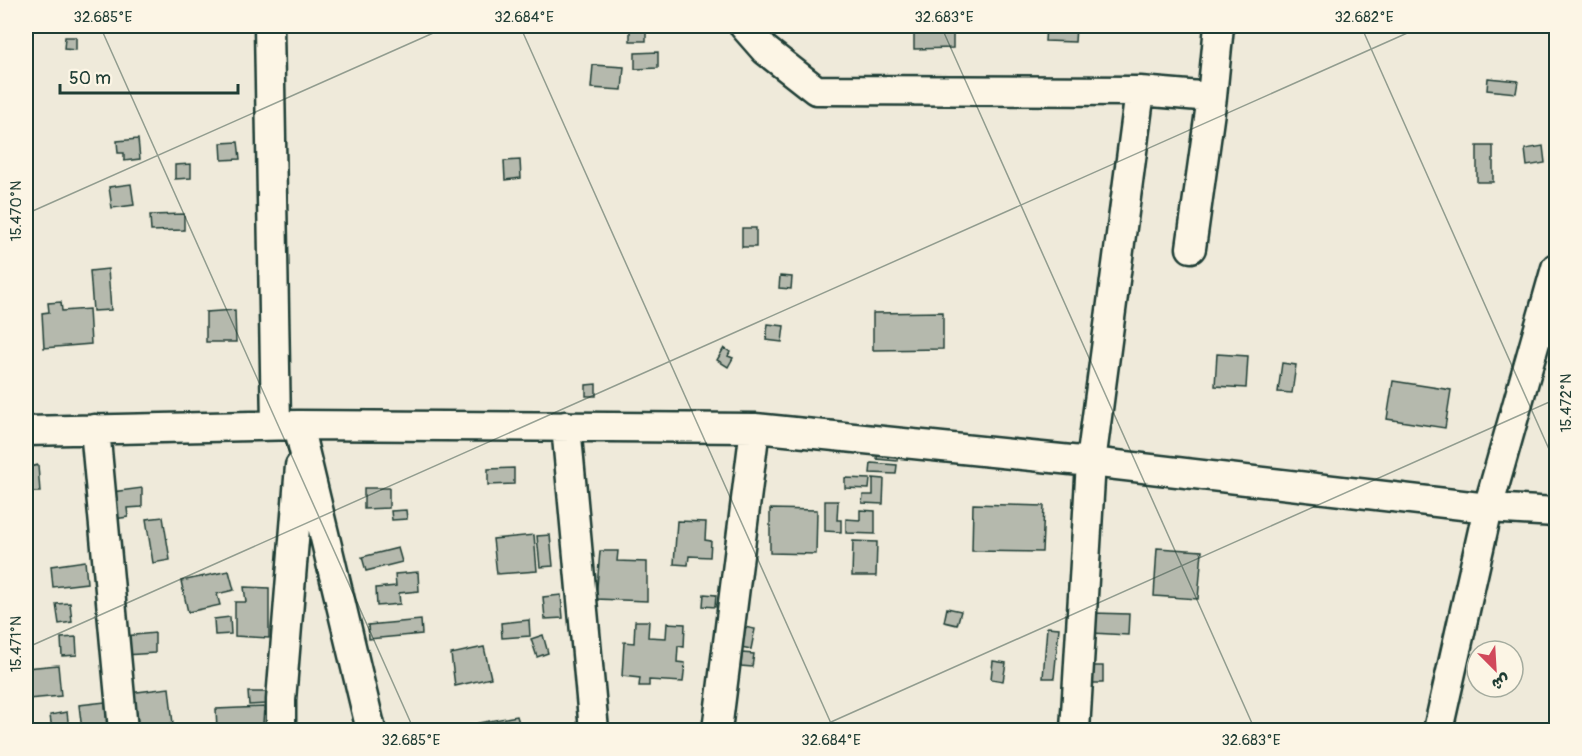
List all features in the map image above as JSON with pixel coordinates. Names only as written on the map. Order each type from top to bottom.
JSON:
[{"type":"street","points":[[269,26],[292,430],[281,730]]},
{"type":"street","points":[[744,26],[765,50],[816,90],[1140,92],[1212,97]]},
{"type":"street","points":[[1191,248],[1212,97],[1219,26]]},
{"type":"street","points":[[1075,730],[1091,462],[1140,92]]},
{"type":"street","points":[[1438,730],[1488,508],[1557,268]]},
{"type":"street","points":[[566,426],[594,730]]},
{"type":"street","points":[[26,431],[566,426],[755,428],[1091,462],[1488,508],[1557,512]]},
{"type":"street","points":[[717,730],[755,428]]},
{"type":"street","points":[[95,429],[123,730]]},
{"type":"street","points":[[292,430],[371,730]]},
{"type":"building","points":[[630,26],[646,26],[646,41],[630,41]]},
{"type":"building","points":[[914,26],[953,26],[953,48],[914,49]]},
{"type":"building","points":[[1046,26],[1076,26],[1075,42],[1045,41]]},
{"type":"building","points":[[65,37],[76,37],[76,50],[64,49]]},
{"type":"building","points":[[658,52],[658,68],[635,69],[635,53]]},
{"type":"building","points":[[593,65],[624,67],[622,90],[591,88]]},
{"type":"building","points":[[1488,78],[1518,81],[1516,93],[1487,90]]},
{"type":"building","points":[[138,139],[140,159],[124,161],[124,153],[118,153],[117,141]]},
{"type":"building","points":[[238,142],[240,159],[222,160],[221,143]]},
{"type":"building","points":[[1477,146],[1493,146],[1493,182],[1477,182]]},
{"type":"building","points":[[1543,146],[1545,163],[1527,166],[1525,149]]},
{"type":"building","points":[[520,160],[521,178],[505,180],[504,161]]},
{"type":"building","points":[[191,164],[191,178],[175,179],[175,165]]},
{"type":"building","points":[[131,184],[134,205],[112,208],[109,187]]},
{"type":"building","points":[[184,214],[184,230],[151,231],[150,215]]},
{"type":"building","points":[[742,228],[756,228],[756,247],[742,247]]},
{"type":"building","points":[[108,269],[111,310],[93,311],[90,271]]},
{"type":"building","points":[[780,276],[792,277],[791,289],[779,288]]},
{"type":"building","points":[[61,302],[62,311],[89,309],[91,344],[44,348],[42,313],[49,312],[48,303]]},
{"type":"building","points":[[235,310],[236,342],[206,342],[206,312]]},
{"type":"building","points":[[943,312],[943,349],[873,350],[873,313]]},
{"type":"building","points":[[768,324],[784,326],[782,342],[766,340]]},
{"type":"building","points":[[724,348],[730,352],[728,356],[733,358],[728,367],[717,360]]},
{"type":"building","points":[[1217,354],[1248,356],[1246,388],[1215,386]]},
{"type":"building","points":[[1282,363],[1296,365],[1292,393],[1278,392]]},
{"type":"building","points":[[1393,381],[1451,390],[1445,428],[1387,419]]},
{"type":"building","points":[[596,384],[596,396],[586,396],[586,385]]},
{"type":"building","points":[[1554,438],[1556,438],[1556,467],[1553,467]]},
{"type":"building","points":[[878,449],[898,451],[897,461],[877,459]]},
{"type":"building","points":[[871,463],[897,465],[896,474],[870,473]]},
{"type":"building","points":[[38,465],[40,492],[26,492],[26,468]]},
{"type":"building","points":[[514,468],[514,484],[488,485],[488,469]]},
{"type":"building","points":[[845,478],[870,479],[869,489],[845,488]]},
{"type":"building","points":[[873,478],[884,479],[883,504],[862,503],[863,495],[873,495]]},
{"type":"building","points":[[142,488],[142,507],[127,508],[128,517],[114,519],[112,492]]},
{"type":"building","points":[[364,488],[389,488],[389,508],[364,509]]},
{"type":"building","points":[[825,501],[838,501],[837,520],[841,520],[841,532],[825,531]]},
{"type":"building","points":[[973,504],[1044,506],[1042,552],[972,551]]},
{"type":"building","points":[[770,509],[817,510],[816,554],[770,553]]},
{"type":"building","points":[[406,510],[407,519],[392,520],[391,511]]},
{"type":"building","points":[[860,510],[875,511],[875,534],[846,533],[846,519],[860,520]]},
{"type":"building","points":[[163,517],[170,560],[153,563],[146,519]]},
{"type":"building","points":[[677,521],[706,522],[705,540],[711,541],[710,557],[689,556],[688,565],[674,564]]},
{"type":"building","points":[[534,535],[537,571],[497,574],[493,539]]},
{"type":"building","points":[[550,535],[553,566],[540,567],[537,536]]},
{"type":"building","points":[[853,541],[877,542],[876,576],[852,576]]},
{"type":"building","points":[[398,548],[402,562],[366,571],[362,557]]},
{"type":"building","points":[[1157,548],[1202,551],[1198,599],[1154,596]]},
{"type":"building","points":[[600,551],[618,551],[617,561],[647,562],[647,601],[596,599]]},
{"type":"building","points":[[85,561],[87,583],[53,587],[51,566]]},
{"type":"building","points":[[229,571],[234,590],[217,594],[220,605],[188,612],[181,581]]},
{"type":"building","points":[[418,572],[419,591],[399,593],[400,604],[377,606],[376,588],[396,586],[395,574]]},
{"type":"building","points":[[244,587],[269,588],[269,638],[235,636],[235,602],[246,602]]},
{"type":"building","points":[[704,594],[716,595],[715,607],[703,606]]},
{"type":"building","points":[[561,595],[563,618],[545,619],[543,597]]},
{"type":"building","points":[[70,603],[72,622],[59,624],[56,604]]},
{"type":"building","points":[[947,608],[961,611],[957,625],[944,622]]},
{"type":"building","points":[[1093,613],[1129,614],[1128,635],[1092,633]]},
{"type":"building","points":[[230,617],[231,634],[215,635],[214,619]]},
{"type":"building","points":[[421,620],[422,634],[369,639],[368,625]]},
{"type":"building","points":[[529,620],[530,636],[502,638],[501,623]]},
{"type":"building","points":[[635,621],[649,621],[648,637],[666,638],[667,623],[685,624],[684,647],[678,646],[677,662],[685,663],[683,682],[649,680],[649,686],[639,686],[640,678],[622,676],[624,642],[634,643]]},
{"type":"building","points":[[744,627],[755,629],[751,649],[741,647]]},
{"type":"building","points":[[1047,627],[1059,628],[1054,678],[1043,678]]},
{"type":"building","points":[[155,633],[155,653],[125,655],[124,636]]},
{"type":"building","points":[[543,635],[548,653],[537,657],[531,639]]},
{"type":"building","points":[[76,637],[77,655],[62,656],[61,638]]},
{"type":"building","points":[[484,647],[491,678],[455,686],[451,654]]},
{"type":"building","points":[[742,653],[754,654],[752,667],[741,666]]},
{"type":"building","points":[[993,661],[1006,663],[1003,681],[991,679]]},
{"type":"building","points":[[58,665],[61,696],[28,699],[26,668]]},
{"type":"building","points":[[1089,666],[1103,666],[1103,683],[1089,683]]},
{"type":"building","points":[[169,688],[173,724],[132,728],[129,693]]},
{"type":"building","points":[[248,692],[266,692],[266,704],[249,705]]},
{"type":"building","points":[[105,702],[108,730],[82,730],[79,705]]},
{"type":"building","points":[[264,707],[263,723],[270,724],[270,730],[217,730],[216,709]]},
{"type":"building","points":[[67,712],[69,730],[52,730],[50,715]]},
{"type":"building","points":[[517,716],[521,730],[479,730],[478,723]]},
{"type":"building","points":[[533,725],[534,730],[521,730],[520,726]]}]
